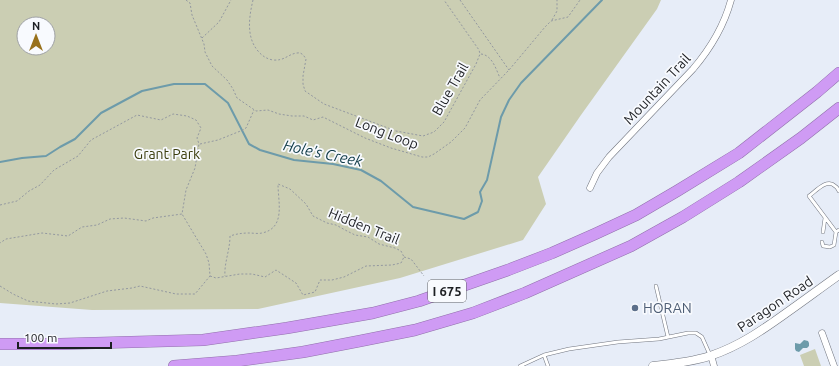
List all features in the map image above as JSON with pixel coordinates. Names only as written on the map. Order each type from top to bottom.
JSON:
[{"type":"highway","name":"I 675","points":[[0,344],[67,344],[203,340],[287,328],[373,313],[419,301],[552,253],[636,215],[739,153],[839,73]]},
{"type":"highway","name":"I 675","points":[[174,366],[237,361],[303,352],[360,341],[422,328],[473,313],[526,293],[631,246],[683,217],[740,182],[801,138],[839,108]]},
{"type":"street","name":"Mountain Trail","points":[[590,188],[597,173],[610,157],[702,58],[718,32],[731,0]]},
{"type":"street","name":"Paragon Road","points":[[653,366],[686,362],[711,355],[742,342],[760,332],[839,275]]},
{"type":"street","points":[[822,333],[834,366]]},
{"type":"street","points":[[711,355],[714,366]]},
{"type":"lane","points":[[822,242],[823,246],[826,247],[834,245],[837,231],[825,218],[809,196],[824,184],[829,183],[835,185],[839,191]]},
{"type":"lane","points":[[823,232],[825,218]]},
{"type":"lane","points":[[656,286],[668,337]]},
{"type":"lane","points":[[520,366],[544,355],[569,349],[614,342],[659,339],[688,333],[696,333],[702,337],[711,355]]},
{"type":"lane","points":[[544,355],[548,366]]},
{"type":"path","name":"Long Loop","points":[[186,0],[190,3],[192,14],[204,44],[205,52],[212,66],[227,80],[237,98],[254,110],[268,110],[279,114],[304,116],[312,120],[323,117],[365,138],[391,148],[422,157],[428,157],[434,154],[450,142],[464,128],[480,100],[509,70],[545,27],[551,21],[568,17],[580,0]]},
{"type":"path","points":[[202,38],[219,22],[231,0]]},
{"type":"path","name":"Blue Trail","points":[[253,0],[250,20],[250,34],[253,45],[262,56],[272,60],[282,60],[297,53],[302,54],[306,59],[303,76],[305,91],[324,104],[396,131],[422,136],[434,132],[444,122],[480,54],[479,50],[444,0]]},
{"type":"path","points":[[460,0],[509,70]]},
{"type":"path","points":[[551,21],[557,11],[557,0]]},
{"type":"path","points":[[480,54],[484,54],[489,57],[500,78]]},
{"type":"path","points":[[199,144],[218,140],[243,130],[246,128],[254,110]]},
{"type":"path","points":[[0,205],[17,201],[29,191],[40,185],[54,170],[78,156],[91,140],[137,115],[161,120],[173,114],[187,116],[196,120],[201,128],[197,138],[199,144],[195,168],[186,190],[182,214],[206,254],[208,263],[210,276],[195,294],[176,294],[140,286],[107,291],[70,303],[56,304],[28,301],[0,286]]},
{"type":"path","name":"Hidden Trail","points":[[210,276],[216,278],[240,274],[252,274],[265,277],[276,270],[296,282],[303,295],[315,292],[320,280],[332,280],[344,277],[366,266],[392,265],[400,263],[404,257],[401,251],[379,244],[368,237],[355,235],[336,225],[327,223],[313,216],[306,204],[290,189],[278,184],[279,208],[276,223],[273,228],[263,233],[230,236],[225,264],[225,276]]},
{"type":"path","points":[[0,243],[6,239],[42,233],[68,236],[82,227],[96,225],[110,218],[146,221],[152,218],[182,214]]},
{"type":"path","points":[[404,257],[411,259],[424,276]]},
{"type":"green space","name":"Grant Park","points":[[0,0],[661,0],[657,9],[538,177],[546,204],[523,240],[400,278],[258,309],[92,310],[0,303]]},
{"type":"green space","points":[[815,349],[821,366],[804,366],[800,355]]},
{"type":"water","points":[[804,340],[808,341],[809,346],[807,348],[803,348],[799,352],[796,351],[795,343],[800,344]]},
{"type":"waterway","name":"Hole's Creek","points":[[0,162],[46,156],[75,139],[101,113],[142,91],[174,84],[205,84],[228,103],[249,144],[260,150],[294,160],[333,164],[361,170],[381,181],[413,207],[464,219],[478,212],[482,201],[480,192],[487,180],[501,117],[509,100],[521,83],[602,0]]},
{"type":"place","name":"HORAN","points":[[635,308]]}]
